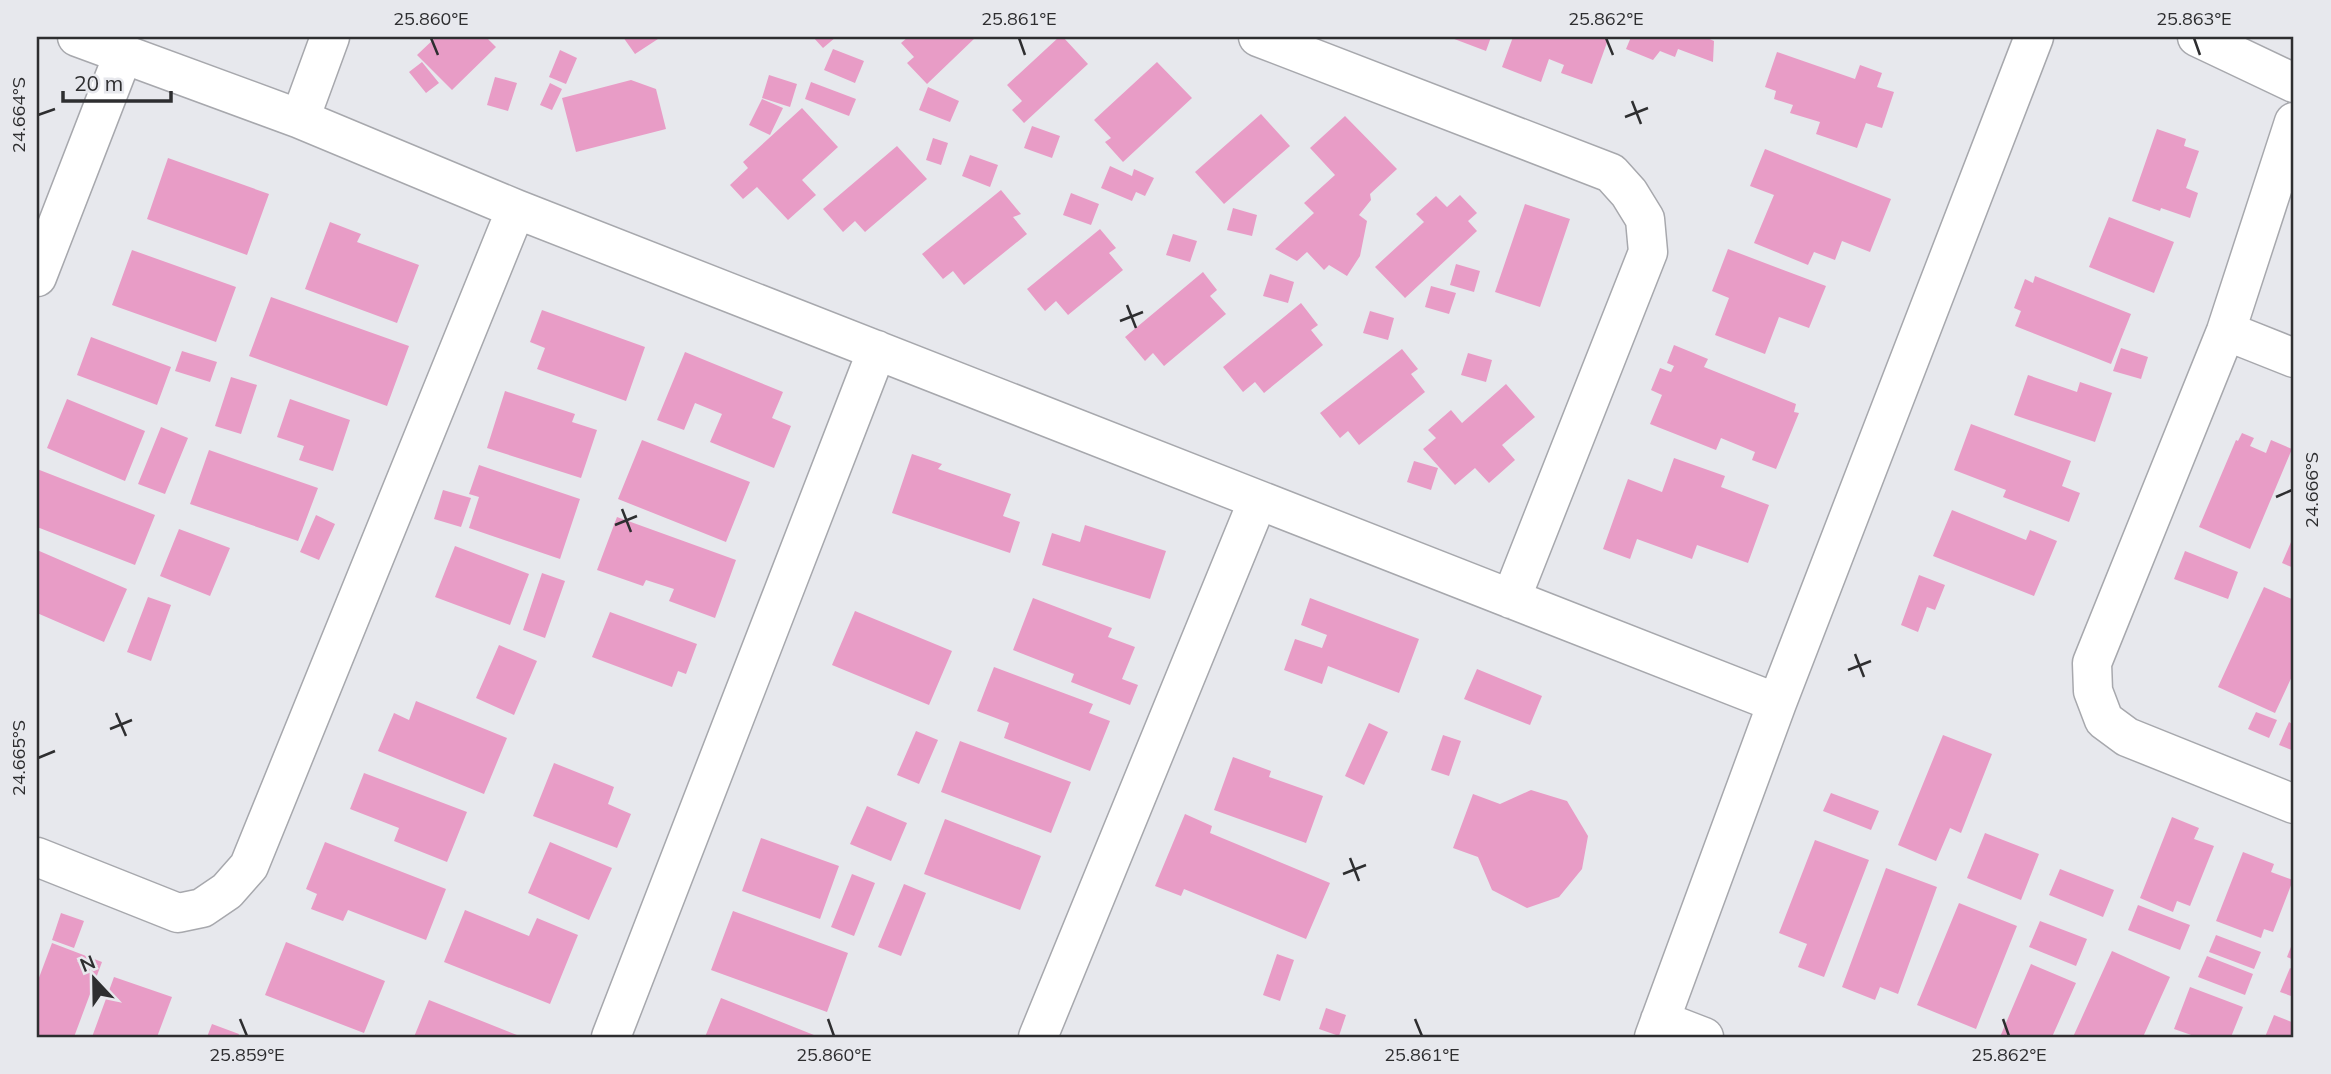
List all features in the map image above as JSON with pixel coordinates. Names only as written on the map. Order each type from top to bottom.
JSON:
[{"type":"street","points":[[77,37],[300,119],[516,209],[1777,703]]},
{"type":"street","points":[[300,119],[330,37]]},
{"type":"street","points":[[1258,37],[1611,173],[1629,193],[1645,219],[1648,252],[1511,599]]},
{"type":"street","points":[[1704,1037],[1657,1029],[1777,703],[2034,37]]},
{"type":"street","points":[[2197,37],[2294,83]]},
{"type":"street","points":[[37,277],[123,55]]},
{"type":"street","points":[[2294,122],[2226,331],[2092,663],[2093,691],[2104,720],[2127,737],[2294,804]]},
{"type":"street","points":[[37,857],[178,913],[202,908],[227,891],[249,866],[516,209]]},
{"type":"street","points":[[2226,331],[2294,358]]},
{"type":"street","points":[[611,1037],[877,351]]},
{"type":"street","points":[[1038,1037],[1258,500]]},
{"type":"building","points":[[436,37],[486,37],[496,47],[452,90],[417,55]]},
{"type":"building","points":[[623,37],[661,37],[635,54]]},
{"type":"building","points":[[813,37],[836,37],[823,48]]},
{"type":"building","points":[[908,37],[976,37],[927,84],[907,63],[914,57],[901,43]]},
{"type":"building","points":[[1059,37],[1063,37],[1088,64],[1024,123],[1012,110],[1022,101],[1007,85]]},
{"type":"building","points":[[1449,37],[1491,37],[1486,51]]},
{"type":"building","points":[[1513,37],[1609,37],[1592,84],[1561,73],[1564,65],[1549,59],[1541,82],[1502,67]]},
{"type":"building","points":[[1631,37],[1705,37],[1714,41],[1713,62],[1678,49],[1675,57],[1660,51],[1653,60],[1626,49]]},
{"type":"building","points":[[833,49],[864,61],[855,83],[824,70]]},
{"type":"building","points":[[560,50],[577,58],[566,84],[549,77]]},
{"type":"building","points":[[1777,52],[1855,79],[1860,65],[1882,73],[1877,87],[1894,92],[1882,128],[1866,123],[1857,148],[1816,134],[1820,122],[1790,113],[1793,105],[1774,99],[1776,91],[1765,87]]},
{"type":"building","points":[[422,62],[439,83],[426,93],[409,72]]},
{"type":"building","points":[[1157,62],[1192,98],[1123,162],[1105,142],[1111,138],[1094,120]]},
{"type":"building","points":[[769,75],[797,84],[790,107],[762,98]]},
{"type":"building","points":[[495,77],[517,83],[508,111],[487,105]]},
{"type":"building","points":[[631,80],[656,89],[666,129],[576,152],[562,98]]},
{"type":"building","points":[[811,82],[856,99],[849,116],[805,99]]},
{"type":"building","points":[[550,83],[562,89],[552,110],[540,105]]},
{"type":"building","points":[[928,87],[959,101],[950,122],[919,110]]},
{"type":"building","points":[[762,99],[783,108],[770,135],[749,125]]},
{"type":"building","points":[[802,108],[838,147],[802,180],[816,195],[788,220],[757,187],[743,199],[730,185],[748,168],[743,162]]},
{"type":"building","points":[[1261,114],[1290,146],[1224,204],[1195,172]]},
{"type":"building","points":[[1345,116],[1397,169],[1370,194],[1371,200],[1359,215],[1367,221],[1360,256],[1347,276],[1329,265],[1324,270],[1307,252],[1297,261],[1275,249],[1314,213],[1304,203],[1335,175],[1310,148]]},
{"type":"building","points":[[1032,126],[1060,136],[1052,158],[1024,148]]},
{"type":"building","points":[[2157,129],[2186,139],[2184,146],[2199,151],[2186,188],[2198,193],[2190,218],[2132,201]]},
{"type":"building","points":[[933,138],[948,143],[941,165],[926,160]]},
{"type":"building","points":[[897,146],[927,179],[865,232],[855,221],[843,232],[823,209]]},
{"type":"building","points":[[1765,149],[1891,199],[1870,252],[1842,241],[1835,260],[1814,252],[1808,265],[1754,243],[1774,195],[1750,186]]},
{"type":"building","points":[[970,155],[998,165],[990,187],[962,176]]},
{"type":"building","points":[[168,158],[269,194],[247,255],[147,219]]},
{"type":"building","points":[[1110,166],[1132,176],[1134,169],[1154,178],[1145,196],[1136,192],[1132,201],[1101,188]]},
{"type":"building","points":[[1001,190],[1021,214],[1013,217],[1027,234],[964,285],[953,271],[943,279],[922,254]]},
{"type":"building","points":[[1071,193],[1099,204],[1091,225],[1063,215]]},
{"type":"building","points":[[1460,195],[1477,213],[1468,221],[1477,231],[1405,298],[1375,267],[1424,222],[1416,214],[1436,196],[1447,207]]},
{"type":"building","points":[[1525,204],[1570,219],[1540,307],[1495,292]]},
{"type":"building","points":[[1233,208],[1257,215],[1252,236],[1227,230]]},
{"type":"building","points":[[2109,217],[2174,242],[2154,293],[2089,267]]},
{"type":"building","points":[[330,222],[361,234],[357,242],[419,265],[397,323],[305,289]]},
{"type":"building","points":[[1100,229],[1116,248],[1109,253],[1123,270],[1068,315],[1056,301],[1045,311],[1027,289]]},
{"type":"building","points":[[1173,234],[1197,241],[1190,262],[1166,255]]},
{"type":"building","points":[[1728,249],[1826,286],[1809,328],[1779,317],[1765,354],[1715,335],[1729,298],[1712,291]]},
{"type":"building","points":[[132,250],[236,287],[216,342],[112,305]]},
{"type":"building","points":[[1456,264],[1480,271],[1474,292],[1450,285]]},
{"type":"building","points":[[1203,272],[1217,290],[1210,296],[1226,314],[1164,366],[1153,353],[1145,361],[1125,337]]},
{"type":"building","points":[[1270,274],[1294,282],[1288,303],[1263,296]]},
{"type":"building","points":[[2035,276],[2131,314],[2111,364],[2015,326],[2021,311],[2014,308],[2025,279],[2033,283]]},
{"type":"building","points":[[1431,286],[1456,293],[1449,314],[1425,307]]},
{"type":"building","points":[[271,297],[409,346],[387,406],[249,356]]},
{"type":"building","points":[[1301,303],[1318,325],[1311,330],[1323,345],[1264,393],[1255,382],[1243,392],[1223,367]]},
{"type":"building","points":[[542,310],[645,347],[626,401],[537,369],[545,348],[530,342]]},
{"type":"building","points":[[1370,311],[1394,318],[1388,340],[1363,333]]},
{"type":"building","points":[[91,337],[171,367],[157,405],[77,375]]},
{"type":"building","points":[[1674,345],[1708,359],[1704,367],[1796,404],[1794,412],[1799,413],[1776,469],[1752,460],[1755,452],[1721,438],[1716,450],[1650,424],[1662,395],[1651,390],[1660,368],[1671,372],[1674,366],[1667,363]]},
{"type":"building","points":[[2121,348],[2148,357],[2141,379],[2113,371]]},
{"type":"building","points":[[1402,349],[1418,369],[1411,374],[1425,392],[1359,445],[1348,431],[1340,438],[1320,413]]},
{"type":"building","points":[[182,351],[217,362],[210,382],[175,371]]},
{"type":"building","points":[[685,352],[783,392],[772,418],[791,426],[774,468],[710,442],[722,414],[695,403],[684,430],[657,420]]},
{"type":"building","points":[[1468,353],[1492,360],[1486,382],[1461,375]]},
{"type":"building","points":[[2028,375],[2077,392],[2080,382],[2112,393],[2095,442],[2014,415]]},
{"type":"building","points":[[231,377],[257,385],[241,434],[215,426]]},
{"type":"building","points":[[1506,384],[1535,417],[1502,445],[1515,460],[1489,483],[1475,468],[1455,485],[1423,449],[1436,438],[1428,430],[1451,410],[1462,423]]},
{"type":"building","points":[[505,391],[575,414],[572,422],[597,430],[581,478],[487,448]]},
{"type":"building","points":[[67,399],[145,431],[125,481],[47,448]]},
{"type":"building","points":[[290,399],[350,420],[333,471],[299,460],[304,446],[277,437]]},
{"type":"building","points":[[1971,424],[2071,461],[2062,486],[2080,493],[2069,522],[2003,497],[2006,490],[1954,470]]},
{"type":"building","points":[[161,427],[188,438],[165,494],[138,484]]},
{"type":"building","points":[[2242,433],[2254,438],[2250,446],[2266,453],[2271,440],[2292,449],[2250,549],[2199,527],[2236,440],[2238,441]]},
{"type":"building","points":[[642,440],[750,482],[726,542],[618,499]]},
{"type":"building","points":[[209,450],[318,488],[298,541],[190,504]]},
{"type":"building","points":[[912,454],[942,464],[938,469],[1011,494],[1003,516],[1020,522],[1010,553],[892,513]]},
{"type":"building","points":[[1674,458],[1725,476],[1721,487],[1769,505],[1748,563],[1697,545],[1692,559],[1637,539],[1630,559],[1603,549],[1628,479],[1662,492]]},
{"type":"building","points":[[1414,461],[1438,468],[1431,490],[1407,482]]},
{"type":"building","points":[[479,465],[580,499],[560,559],[469,528],[479,497],[469,494]]},
{"type":"building","points":[[37,469],[155,515],[135,565],[37,527]]},
{"type":"building","points":[[443,490],[471,498],[461,527],[434,519]]},
{"type":"building","points":[[1952,510],[2026,540],[2030,530],[2057,541],[2034,596],[1933,556]]},
{"type":"building","points":[[316,515],[335,524],[319,560],[300,552]]},
{"type":"building","points":[[617,517],[736,560],[715,618],[669,601],[674,589],[646,580],[643,586],[597,570]]},
{"type":"building","points":[[1085,525],[1166,551],[1150,599],[1042,565],[1052,533],[1080,542]]},
{"type":"building","points":[[179,529],[230,548],[210,596],[160,576]]},
{"type":"building","points":[[2294,535],[2294,568],[2282,563]]},
{"type":"building","points":[[455,546],[529,574],[510,625],[435,597]]},
{"type":"building","points":[[37,550],[127,589],[104,642],[37,613]]},
{"type":"building","points":[[2185,551],[2238,572],[2228,599],[2174,579]]},
{"type":"building","points":[[542,573],[565,581],[545,638],[523,630]]},
{"type":"building","points":[[1919,575],[1945,585],[1935,610],[1927,607],[1918,632],[1901,625]]},
{"type":"building","points":[[2264,587],[2294,600],[2294,672],[2275,713],[2218,687]]},
{"type":"building","points":[[148,597],[171,605],[151,661],[127,652]]},
{"type":"building","points":[[1033,598],[1112,628],[1108,637],[1135,647],[1122,679],[1138,685],[1130,705],[1071,682],[1074,674],[1013,650]]},
{"type":"building","points":[[1310,598],[1419,639],[1399,693],[1328,666],[1322,684],[1284,670],[1295,639],[1322,648],[1327,635],[1301,625]]},
{"type":"building","points":[[855,611],[952,651],[929,705],[832,665]]},
{"type":"building","points":[[610,612],[697,644],[686,674],[678,671],[672,687],[592,657]]},
{"type":"building","points":[[499,645],[537,661],[514,715],[476,698]]},
{"type":"building","points":[[994,667],[1093,704],[1089,713],[1110,721],[1090,771],[1004,738],[1009,723],[977,711]]},
{"type":"building","points":[[1477,669],[1542,696],[1530,725],[1464,699]]},
{"type":"building","points":[[416,701],[507,738],[484,794],[378,751],[394,713],[409,720]]},
{"type":"building","points":[[2256,712],[2277,720],[2269,738],[2248,729]]},
{"type":"building","points":[[2289,722],[2294,725],[2294,751],[2279,745]]},
{"type":"building","points":[[1369,723],[1388,732],[1364,785],[1345,776]]},
{"type":"building","points":[[916,731],[938,740],[919,784],[897,775]]},
{"type":"building","points":[[1443,735],[1461,741],[1449,776],[1431,770]]},
{"type":"building","points":[[1943,735],[1992,754],[1961,833],[1950,828],[1936,861],[1898,845]]},
{"type":"building","points":[[960,741],[1071,782],[1051,833],[941,792]]},
{"type":"building","points":[[1233,757],[1271,771],[1269,777],[1323,796],[1306,843],[1214,810]]},
{"type":"building","points":[[554,763],[614,787],[608,804],[631,814],[617,848],[533,816]]},
{"type":"building","points":[[364,773],[467,812],[447,862],[394,841],[399,828],[350,809]]},
{"type":"building","points":[[1531,790],[1567,801],[1588,836],[1582,869],[1559,897],[1527,908],[1492,890],[1478,857],[1453,848],[1473,794],[1500,804]]},
{"type":"building","points":[[1831,793],[1879,811],[1871,830],[1823,811]]},
{"type":"building","points":[[867,806],[907,823],[891,861],[850,844]]},
{"type":"building","points":[[1185,814],[1212,826],[1210,833],[1330,883],[1306,939],[1184,889],[1181,896],[1155,886]]},
{"type":"building","points":[[2172,817],[2199,828],[2194,839],[2214,846],[2190,906],[2177,901],[2173,912],[2140,898]]},
{"type":"building","points":[[945,819],[1041,856],[1020,910],[924,874]]},
{"type":"building","points":[[1985,833],[2039,854],[2021,900],[1967,878]]},
{"type":"building","points":[[761,838],[839,866],[820,919],[742,891]]},
{"type":"building","points":[[1815,840],[1869,860],[1824,977],[1798,967],[1807,944],[1779,933]]},
{"type":"building","points":[[325,842],[446,889],[426,940],[348,910],[343,921],[311,909],[317,894],[306,889]]},
{"type":"building","points":[[550,842],[612,868],[589,920],[528,893]]},
{"type":"building","points":[[2243,852],[2274,864],[2271,872],[2293,880],[2273,932],[2264,929],[2261,938],[2216,921]]},
{"type":"building","points":[[1886,868],[1937,887],[1898,994],[1880,987],[1875,1000],[1842,987]]},
{"type":"building","points":[[2060,869],[2114,890],[2103,917],[2049,895]]},
{"type":"building","points":[[852,874],[875,883],[854,936],[831,927]]},
{"type":"building","points":[[904,884],[926,893],[901,956],[878,947]]},
{"type":"building","points":[[1959,903],[2017,926],[1976,1029],[1917,1005]]},
{"type":"building","points":[[2138,905],[2190,925],[2180,950],[2128,930]]},
{"type":"building","points":[[465,910],[529,936],[537,918],[578,935],[550,1004],[444,962]]},
{"type":"building","points":[[733,911],[848,953],[827,1012],[711,970]]},
{"type":"building","points":[[61,913],[84,921],[74,948],[52,940]]},
{"type":"building","points":[[2040,921],[2087,939],[2076,966],[2029,947]]},
{"type":"building","points":[[2216,935],[2261,952],[2254,969],[2209,952]]},
{"type":"building","points":[[2294,939],[2294,960],[2287,957]]},
{"type":"building","points":[[286,942],[385,981],[364,1033],[265,995]]},
{"type":"building","points":[[52,943],[102,962],[74,1037],[37,1037],[37,983]]},
{"type":"building","points":[[2112,951],[2170,977],[2143,1037],[2073,1037]]},
{"type":"building","points":[[1277,954],[1294,960],[1280,1001],[1263,995]]},
{"type":"building","points":[[2207,956],[2253,974],[2245,995],[2198,977]]},
{"type":"building","points":[[2031,964],[2076,983],[2052,1037],[2000,1037]]},
{"type":"building","points":[[2290,968],[2294,970],[2294,997],[2280,992]]},
{"type":"building","points":[[114,977],[172,997],[157,1037],[92,1037]]},
{"type":"building","points":[[2190,987],[2243,1007],[2231,1037],[2197,1037],[2174,1029]]},
{"type":"building","points":[[721,998],[819,1037],[705,1037]]},
{"type":"building","points":[[429,1000],[522,1037],[414,1037]]},
{"type":"building","points":[[1326,1008],[1346,1015],[1339,1036],[1319,1029]]},
{"type":"building","points":[[2274,1015],[2294,1023],[2294,1037],[2265,1037]]},
{"type":"building","points":[[212,1024],[239,1034],[238,1037],[207,1037]]}]
